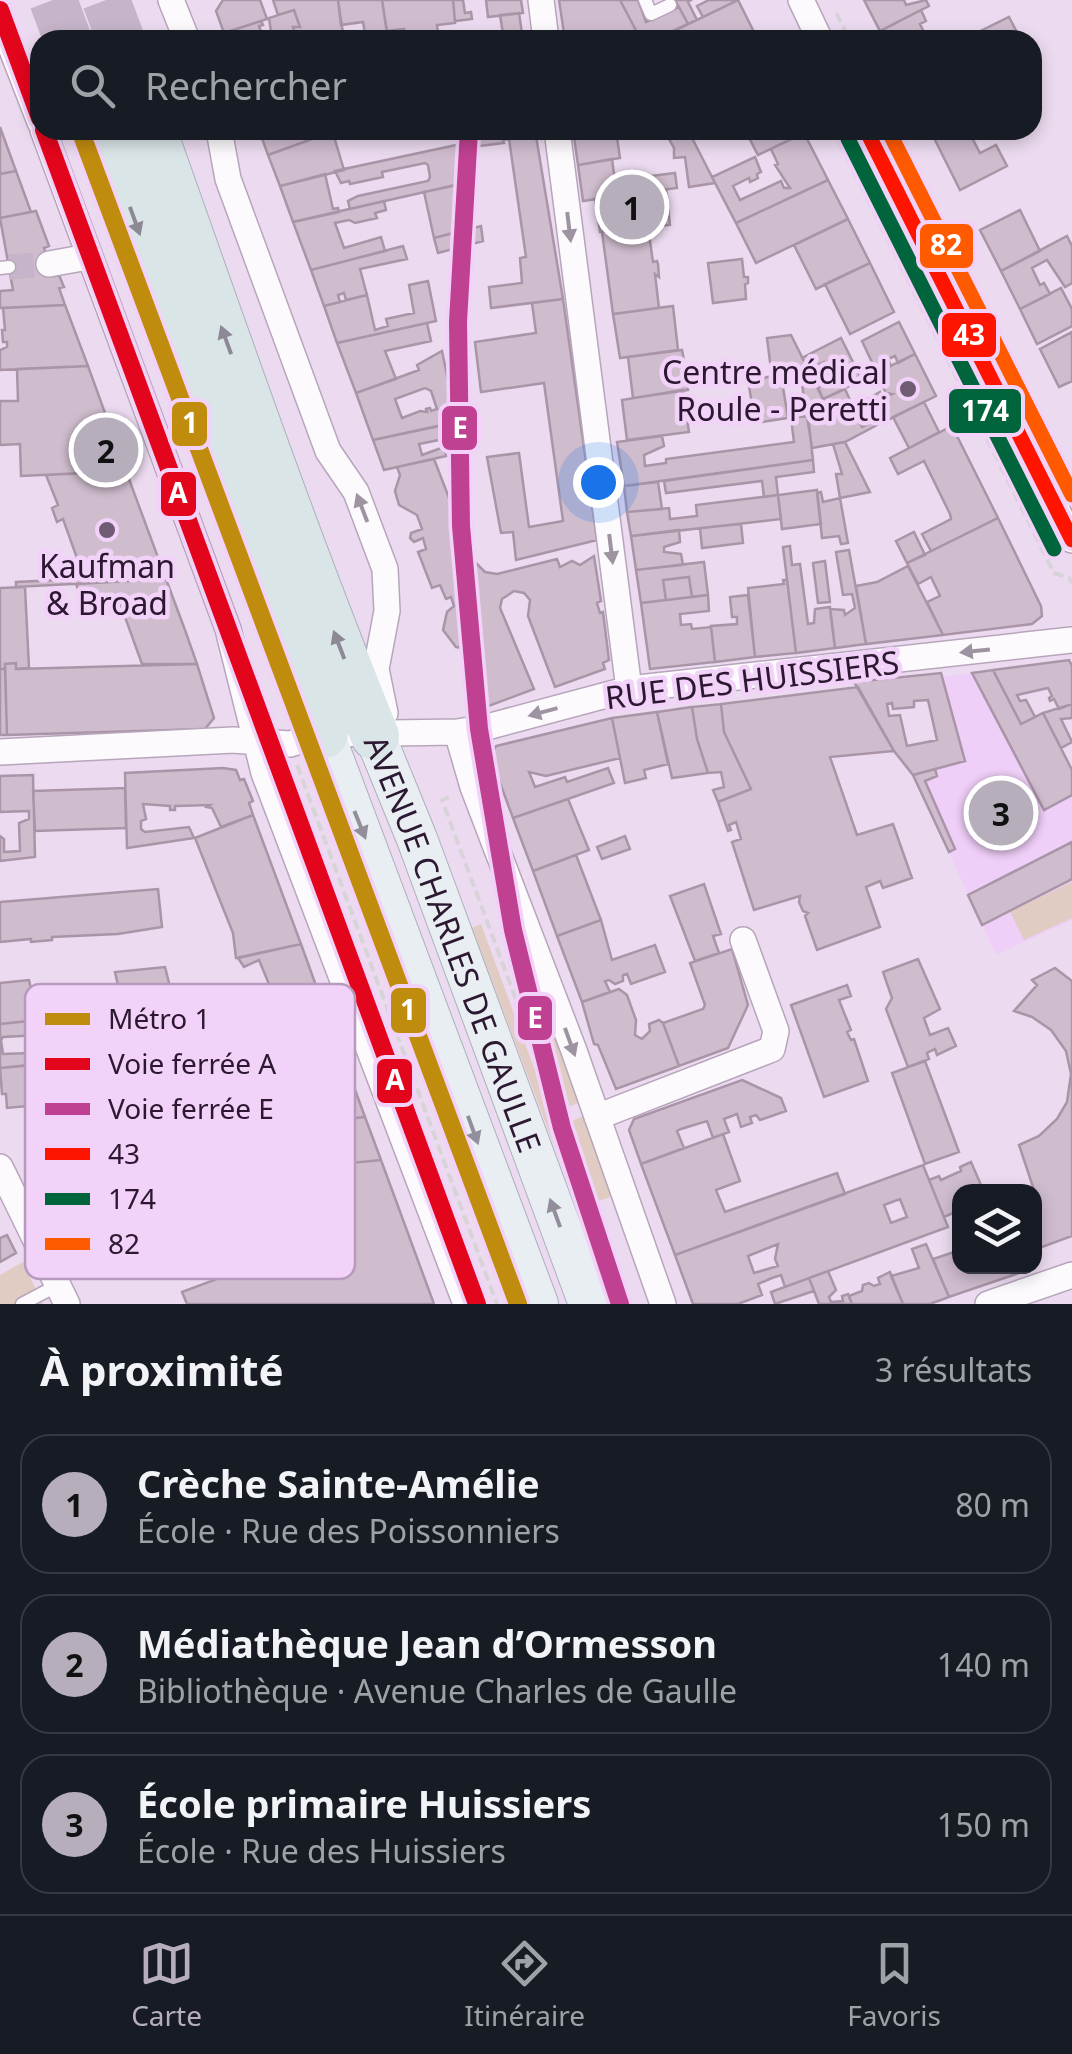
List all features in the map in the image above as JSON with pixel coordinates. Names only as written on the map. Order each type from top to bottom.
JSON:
[{"type":"highway","points":[[105,140],[307,740]]},
{"type":"highway","points":[[156,140],[375,736]]},
{"type":"main road","name":"AVENUE CHARLES DE GAULLE","points":[[375,736],[588,1304]]},
{"type":"main road","name":"AVENUE CHARLES DE GAULLE","points":[[307,740],[538,1304]]},
{"type":"street","points":[[171,0],[183,30]]},
{"type":"street","points":[[541,0],[545,30]]},
{"type":"street","points":[[801,0],[815,30]]},
{"type":"street","points":[[0,19],[30,96]]},
{"type":"street","points":[[47,140],[228,629],[264,772],[344,984]]},
{"type":"street","name":"AVENUE CHARLES DE GAULLE","points":[[222,140],[228,179],[328,451],[356,492],[386,569],[387,611],[376,669],[386,712],[375,736]]},
{"type":"street","points":[[558,140],[628,690]]},
{"type":"street","points":[[871,140],[1072,540]]},
{"type":"street","points":[[50,264],[88,257]]},
{"type":"street","name":"RUE DES HUISSIERS","points":[[0,752],[456,732],[487,728],[628,690],[1072,640]]},
{"type":"street","name":"AVENUE CHARLES DE GAULLE","points":[[456,732],[663,1304]]},
{"type":"street","points":[[597,1117],[772,1049],[776,1031],[744,940]]},
{"type":"street","points":[[355,1012],[466,1304]]},
{"type":"street","points":[[0,1166],[25,1217]]},
{"type":"street","points":[[988,1304],[1072,1275]]},
{"type":"lane","points":[[645,0],[651,14],[670,6]]},
{"type":"lane","points":[[22,1304],[63,1294]]},
{"type":"path","points":[[830,0],[845,30]]},
{"type":"path","points":[[838,140],[1054,573],[1069,578],[1072,584]]},
{"type":"path","points":[[307,740],[320,831],[497,1304]]},
{"type":"path","points":[[442,800],[630,1304]]},
{"type":"shaded area","points":[[993,670],[1021,723],[1043,713],[1072,770],[1072,920],[996,955],[913,775],[965,761],[942,677]]},
{"type":"shaded area","points":[[1072,882],[1072,918],[1024,940],[1010,912]]},
{"type":"shaded area","points":[[481,924],[621,1304],[614,1304],[472,928]]},
{"type":"shaded area","points":[[557,1036],[581,1102],[565,1108],[541,1042]]},
{"type":"shaded area","points":[[587,1115],[616,1195],[599,1201],[571,1121]]},
{"type":"shaded area","points":[[23,1262],[25,1279],[31,1279],[43,1304],[0,1304],[0,1275]]},
{"type":"building","points":[[223,0],[260,0],[267,19],[223,30],[216,11]]},
{"type":"building","points":[[273,0],[338,0],[342,30],[294,30],[293,27],[300,27],[294,10],[278,15]]},
{"type":"building","points":[[338,0],[382,0],[386,30],[364,30],[363,22],[341,25]]},
{"type":"building","points":[[382,0],[453,0],[455,23],[437,25],[438,30],[387,30]]},
{"type":"building","points":[[453,0],[463,0],[465,13],[471,12],[472,19],[455,21]]},
{"type":"building","points":[[486,0],[521,0],[523,13],[488,17]]},
{"type":"building","points":[[559,0],[620,0],[636,30],[564,30]]},
{"type":"building","points":[[620,0],[638,0],[646,22],[679,7],[688,24],[675,30],[636,30]]},
{"type":"building","points":[[675,0],[691,0],[688,2],[697,20],[688,24]]},
{"type":"building","points":[[709,0],[738,0],[703,17],[697,6]]},
{"type":"building","points":[[738,0],[753,30],[676,30]]},
{"type":"building","points":[[864,0],[904,0],[906,5],[926,0],[929,6],[879,30]]},
{"type":"building","points":[[294,10],[300,27],[271,30],[269,18]]},
{"type":"building","points":[[921,10],[926,21],[920,24],[923,30],[882,30]]},
{"type":"building","points":[[519,13],[522,30],[502,30],[500,15]]},
{"type":"building","points":[[1009,17],[1016,30],[982,30]]},
{"type":"building","points":[[261,21],[263,25],[259,26],[260,30],[233,30]]},
{"type":"building","points":[[0,127],[16,171],[0,174]]},
{"type":"building","points":[[263,140],[309,140],[268,155]]},
{"type":"building","points":[[309,140],[335,140],[344,170],[280,186],[268,155]]},
{"type":"building","points":[[470,140],[504,143],[471,147]]},
{"type":"building","points":[[509,140],[537,140],[563,299],[491,308],[489,287],[522,283],[520,258],[526,257]]},
{"type":"building","points":[[574,140],[617,140],[620,158],[578,165]]},
{"type":"building","points":[[670,140],[693,140],[715,183],[689,187],[685,157],[674,158]]},
{"type":"building","points":[[750,140],[789,140],[758,155]]},
{"type":"building","points":[[790,140],[808,140],[828,180],[736,223],[712,177],[755,157],[761,172],[758,178],[733,186],[740,200],[781,181],[784,188],[790,188],[775,165],[778,164],[771,149]]},
{"type":"building","points":[[935,140],[973,140],[980,153],[996,145],[1007,166],[960,190]]},
{"type":"building","points":[[470,142],[472,155],[459,157],[464,183],[350,209],[348,201],[358,196],[428,181],[428,165],[382,172],[383,177],[350,184],[341,183],[335,171]]},
{"type":"building","points":[[612,159],[617,196],[583,201],[578,165]]},
{"type":"building","points":[[16,171],[31,212],[0,218],[0,174]]},
{"type":"building","points":[[675,173],[677,188],[622,195],[620,180]]},
{"type":"building","points":[[325,174],[333,209],[338,208],[339,212],[293,222],[280,186]]},
{"type":"building","points":[[828,180],[848,219],[756,263],[736,223]]},
{"type":"building","points":[[462,184],[472,228],[434,238],[424,192]]},
{"type":"building","points":[[666,190],[670,225],[600,232],[595,199]]},
{"type":"building","points":[[384,201],[386,210],[375,213],[377,218],[335,223],[344,248],[381,237],[385,251],[311,270],[293,222]]},
{"type":"building","points":[[1020,210],[1040,251],[1001,271],[980,230]]},
{"type":"building","points":[[36,211],[49,246],[44,248],[49,264],[64,287],[59,288],[65,305],[0,308],[0,291],[13,290],[0,218]]},
{"type":"building","points":[[848,219],[870,263],[816,289],[794,245]]},
{"type":"building","points":[[481,226],[483,241],[438,253],[434,238]]},
{"type":"building","points":[[648,227],[653,262],[658,264],[659,277],[655,274],[659,308],[613,314],[602,232]]},
{"type":"building","points":[[1067,236],[1072,246],[1072,283],[1065,287],[1047,260],[1032,268],[1040,285],[1044,283],[1050,294],[1020,309],[1001,271]]},
{"type":"building","points":[[403,246],[407,259],[360,269],[367,295],[346,300],[344,293],[338,295],[340,302],[324,306],[311,270]]},
{"type":"building","points":[[742,259],[744,277],[748,277],[746,299],[713,303],[708,263]]},
{"type":"building","points":[[870,263],[894,312],[850,334],[825,284]]},
{"type":"building","points":[[428,281],[436,321],[337,343],[324,306],[367,295],[375,330],[388,326],[386,319],[414,313],[409,285]]},
{"type":"building","points":[[1061,288],[1072,309],[1072,326],[1037,344],[1020,309]]},
{"type":"building","points":[[563,299],[597,540],[516,560],[513,532],[501,533],[487,457],[519,453],[529,527],[563,521],[544,383],[481,392],[475,342],[536,333],[532,303]]},
{"type":"building","points":[[65,305],[88,366],[0,370],[0,350],[7,347],[7,342],[3,342],[3,308]]},
{"type":"building","points":[[673,306],[678,350],[620,358],[613,314]]},
{"type":"building","points":[[899,322],[915,354],[898,363],[895,356],[888,359],[891,366],[877,373],[862,341]]},
{"type":"building","points":[[427,323],[431,341],[385,351],[396,379],[356,393],[337,343]]},
{"type":"building","points":[[1072,332],[1072,381],[1059,387],[1040,349]]},
{"type":"building","points":[[791,335],[809,371],[772,377],[767,338]]},
{"type":"building","points":[[841,338],[862,380],[823,399],[818,387],[833,380],[824,362],[809,369],[802,358]]},
{"type":"building","points":[[682,350],[688,390],[633,398],[628,357]]},
{"type":"building","points":[[442,351],[455,414],[447,416],[449,424],[373,440],[356,393],[419,370],[417,365]],"holes":[[[425,388],[431,391],[437,409],[402,418],[395,399]]]},
{"type":"building","name":"Centre médical Roule - Peretti","points":[[915,354],[936,396],[886,421],[882,411],[871,416],[864,401],[880,392],[883,398],[892,394],[886,393],[881,384],[874,387],[866,378]]},
{"type":"building","points":[[88,366],[126,471],[21,476],[20,444],[0,445],[0,401],[18,401],[17,369]]},
{"type":"building","points":[[809,371],[823,399],[845,389],[862,427],[875,421],[877,425],[845,442],[812,448],[800,372]]},
{"type":"building","points":[[781,375],[788,418],[755,423],[748,380]]},
{"type":"building","points":[[683,390],[689,432],[627,440],[622,400]]},
{"type":"building","points":[[924,402],[939,432],[909,448],[893,417]]},
{"type":"building","points":[[466,416],[473,450],[462,452],[456,418]]},
{"type":"building","points":[[808,416],[813,460],[624,486],[617,442],[662,436],[664,446],[644,455],[645,466],[666,463],[666,459],[794,442],[791,418]]},
{"type":"building","points":[[456,422],[462,452],[458,453],[454,437],[419,444],[422,455],[444,447],[446,456],[384,470],[373,440]]},
{"type":"building","points":[[952,426],[998,518],[931,551],[922,534],[951,519],[950,514],[924,461],[898,474],[890,458]]},
{"type":"building","points":[[845,442],[870,492],[840,498],[836,474],[842,474],[833,444]]},
{"type":"building","points":[[434,459],[473,560],[485,572],[497,574],[557,559],[560,567],[572,561],[580,565],[594,556],[601,601],[597,603],[600,613],[603,612],[609,660],[603,663],[605,669],[555,687],[528,616],[530,600],[524,593],[514,591],[502,599],[500,608],[534,689],[486,707],[481,695],[472,698],[465,679],[474,676],[466,658],[473,655],[470,649],[456,647],[443,630],[447,612],[454,606],[451,597],[446,599],[440,585],[432,588],[418,552],[426,549],[423,538],[414,542],[410,538],[411,533],[422,529],[417,515],[399,505],[395,491],[400,475],[397,467]]},
{"type":"building","points":[[813,460],[814,472],[776,477],[778,495],[764,497],[762,481],[666,493],[664,481]]},
{"type":"building","name":"Kaufman & Broad","points":[[126,471],[166,579],[16,587],[16,582],[78,579],[77,558],[63,519],[57,522],[52,508],[58,505],[46,475]]},
{"type":"building","points":[[658,482],[662,509],[627,512],[624,486]]},
{"type":"building","points":[[817,490],[821,524],[782,529],[778,495]]},
{"type":"building","points":[[821,492],[823,502],[840,498],[848,543],[841,544],[839,536],[822,538],[817,493]]},
{"type":"building","points":[[778,495],[781,519],[631,536],[627,512],[669,508],[670,519],[697,516],[696,505]]},
{"type":"building","points":[[998,518],[1041,606],[1042,616],[1032,624],[943,635],[927,602],[940,596],[931,577],[918,584],[907,563]]},
{"type":"building","points":[[741,524],[743,543],[702,548],[700,528]]},
{"type":"building","points":[[679,530],[680,542],[664,547],[664,552],[681,554],[683,565],[636,570],[631,536]]},
{"type":"building","points":[[914,532],[925,555],[907,563],[896,541]]},
{"type":"building","points":[[790,546],[792,565],[800,564],[808,624],[814,623],[815,609],[830,607],[835,648],[796,653],[783,547]]},
{"type":"building","points":[[849,550],[866,644],[835,648],[830,609],[844,610],[845,615],[855,608],[852,594],[843,595],[836,552]]},
{"type":"building","points":[[825,561],[830,602],[818,603],[813,563]]},
{"type":"building","points":[[704,562],[708,595],[692,597],[689,577],[663,580],[666,600],[641,603],[636,570]]},
{"type":"building","points":[[908,566],[943,635],[866,644],[856,586],[877,582]]},
{"type":"building","points":[[689,577],[692,597],[666,600],[663,580]]},
{"type":"building","points":[[166,579],[197,664],[142,664],[120,603],[84,605],[76,584]]},
{"type":"building","points":[[783,580],[787,580],[796,653],[755,657],[748,588],[784,584]]},
{"type":"building","points":[[25,587],[29,668],[16,669],[16,663],[0,669],[0,588]]},
{"type":"building","points":[[708,595],[709,611],[680,614],[681,625],[691,624],[692,629],[711,627],[715,662],[650,669],[641,603]]},
{"type":"building","points":[[748,595],[755,657],[715,662],[711,626],[737,624],[737,617],[732,617],[730,597]]},
{"type":"building","points":[[1069,660],[1072,704],[1059,709],[1054,699],[1050,701],[1048,688],[1017,695],[1020,701],[1026,700],[1035,717],[1021,724],[993,670]]},
{"type":"building","points":[[16,663],[16,669],[197,664],[214,718],[205,729],[7,735],[5,664]]},
{"type":"building","points":[[0,669],[5,669],[7,735],[0,735]]},
{"type":"building","points":[[993,670],[1021,724],[1043,713],[1072,770],[1072,795],[1044,810],[972,673]]},
{"type":"building","points":[[941,673],[965,761],[913,775],[894,751],[854,682]],"holes":[[[928,700],[937,740],[907,746],[900,715],[889,716],[887,704],[892,703],[893,709],[914,707],[914,701]]]},
{"type":"building","points":[[858,687],[894,751],[830,757],[857,835],[893,824],[912,878],[883,888],[880,881],[866,887],[880,927],[817,950],[800,896],[754,910],[732,842],[741,839],[736,822],[729,825],[728,831],[718,802],[751,789],[724,732],[721,704]]},
{"type":"building","points":[[721,704],[724,732],[751,789],[718,802],[713,790],[724,787],[721,772],[708,773],[692,707]]},
{"type":"building","points":[[1072,704],[1072,718],[1061,719],[1072,742],[1061,748],[1043,713]]},
{"type":"building","points":[[692,707],[708,773],[672,778],[657,712]]},
{"type":"building","points":[[657,712],[668,764],[644,770],[646,778],[625,783],[612,718]]},
{"type":"building","points":[[612,718],[620,758],[546,776],[529,772],[535,787],[565,777],[567,782],[608,768],[614,783],[513,818],[490,756],[496,746]]},
{"type":"building","points":[[935,769],[937,776],[925,781],[955,849],[949,852],[913,775]]},
{"type":"building","points":[[236,770],[240,780],[244,779],[253,801],[249,803],[253,815],[221,827],[212,808],[207,807],[210,805],[175,806],[175,810],[170,810],[170,806],[143,804],[146,819],[141,821],[141,829],[145,832],[189,827],[194,838],[127,848],[125,773]]},
{"type":"building","points":[[33,775],[35,857],[0,861],[0,836],[4,839],[4,852],[20,851],[19,823],[29,819],[29,811],[0,812],[0,776]]},
{"type":"building","points":[[125,788],[126,828],[35,831],[33,791]]},
{"type":"building","points":[[568,799],[589,850],[533,871],[513,818]]},
{"type":"building","points":[[253,815],[301,944],[236,958],[233,933],[195,838]]},
{"type":"building","points":[[625,836],[630,849],[602,859],[597,847]]},
{"type":"building","points":[[1072,842],[1072,879],[982,925],[968,895]]},
{"type":"building","points":[[576,855],[601,920],[557,936],[533,871]]},
{"type":"building","points":[[704,884],[721,934],[713,936],[719,953],[695,961],[670,896]]},
{"type":"building","points":[[158,889],[162,927],[0,942],[0,902]]},
{"type":"building","points":[[601,920],[612,960],[655,945],[665,972],[631,984],[627,974],[615,984],[605,981],[610,992],[582,1002],[557,936]]},
{"type":"building","points":[[301,944],[315,984],[269,984],[259,960],[244,967],[238,958]]},
{"type":"building","points":[[732,949],[748,1005],[728,1048],[679,1066],[663,1023],[705,1005],[690,963]]},
{"type":"building","points":[[918,959],[940,1009],[924,1018],[930,1035],[948,1028],[956,1046],[937,1055],[935,1049],[927,1053],[929,1059],[908,1067],[886,1009],[892,998],[883,972]]},
{"type":"building","points":[[165,967],[169,984],[118,984],[115,972]]},
{"type":"building","points":[[1055,968],[1072,981],[1072,1236],[1042,1247],[1042,1184],[1032,1184],[1019,1145],[1039,1136],[1057,1119],[1067,1102],[1071,1074],[1066,1051],[1051,1030],[1014,1011],[1037,985],[1032,980]]},
{"type":"building","points":[[29,980],[30,984],[25,984],[25,1021],[0,1024],[0,983]]},
{"type":"building","points":[[847,985],[851,996],[839,1000],[851,1030],[847,1032],[854,1039],[868,1081],[824,1097],[791,1005]]},
{"type":"building","points":[[619,989],[627,995],[636,1020],[635,1035],[642,1039],[650,1031],[649,1024],[659,1020],[679,1066],[616,1089],[598,1045],[594,1044],[582,1002]]},
{"type":"building","points":[[25,1021],[25,1036],[1,1040],[3,1054],[25,1053],[25,1066],[0,1068],[0,1024]]},
{"type":"building","points":[[925,1061],[959,1152],[925,1164],[892,1073]]},
{"type":"building","points":[[25,1065],[25,1106],[7,1108],[0,1068]]},
{"type":"building","points":[[742,1080],[781,1098],[786,1111],[760,1120],[756,1115],[750,1117],[752,1123],[741,1127],[737,1114],[724,1119],[729,1132],[713,1138],[707,1121],[681,1129],[677,1131],[684,1148],[641,1164],[629,1130],[634,1119]]},
{"type":"building","points":[[355,1090],[365,1117],[355,1118]]},
{"type":"building","points":[[365,1117],[381,1160],[355,1163],[355,1118]]},
{"type":"building","points":[[723,1134],[740,1181],[716,1190],[725,1212],[837,1173],[845,1194],[675,1255],[641,1164]]},
{"type":"building","points":[[381,1160],[434,1304],[187,1304],[182,1292],[217,1279],[355,1279],[355,1163]]},
{"type":"building","points":[[971,1162],[981,1184],[952,1184],[952,1214],[944,1217],[929,1180],[939,1176],[941,1180],[961,1171],[960,1167]]},
{"type":"building","points":[[923,1165],[948,1227],[785,1287],[781,1275],[772,1278],[758,1284],[762,1295],[738,1304],[693,1304],[675,1255]],"holes":[[[900,1199],[907,1217],[891,1223],[884,1205]],[[778,1244],[778,1266],[754,1273],[748,1256]]]},
{"type":"building","points":[[7,1235],[16,1253],[0,1262],[0,1238]]},
{"type":"building","points":[[926,1244],[949,1297],[930,1304],[903,1304],[891,1276],[919,1268],[912,1249]]},
{"type":"building","points":[[952,1253],[952,1274],[1016,1274],[949,1297],[933,1259]]},
{"type":"building","points":[[828,1271],[836,1290],[829,1297],[831,1302],[843,1301],[842,1296],[848,1294],[852,1304],[819,1304],[809,1278]]},
{"type":"building","points":[[890,1272],[903,1304],[852,1304],[849,1296],[862,1291],[863,1285],[880,1284],[878,1278]]},
{"type":"building","points":[[809,1278],[814,1291],[775,1304],[771,1292]]},
{"type":"tunnel","points":[[53,0],[64,30]]},
{"type":"tunnel","points":[[106,0],[117,30]]},
{"type":"tunnel","points":[[9,267],[49,264]]},
{"type":"metro line","name":"1","points":[[84,140],[518,1304]]},
{"type":"rail line","name":"A","points":[[0,10],[30,91]]},
{"type":"rail line","name":"A","points":[[48,140],[477,1304]]},
{"type":"rail line","name":"E","points":[[468,140],[458,322],[461,526],[479,729],[513,930],[562,1128],[620,1304]]},
{"type":"transit line","name":"174","points":[[849,140],[1054,549]]},
{"type":"transit line","name":"43","points":[[871,140],[1072,540]]},
{"type":"transit line","name":"82","points":[[893,140],[1072,495]]},
{"type":"place","name":"Crèche Sainte-Amélie","points":[[632,207]]},
{"type":"place","name":"Centre médical Roule - Peretti","points":[[908,389]]},
{"type":"place","name":"Médiathèque Jean d’Ormesson","points":[[106,450]]},
{"type":"place","name":"Kaufman & Broad","points":[[107,530]]},
{"type":"place","name":"École primaire Huissiers","points":[[1001,813]]}]
